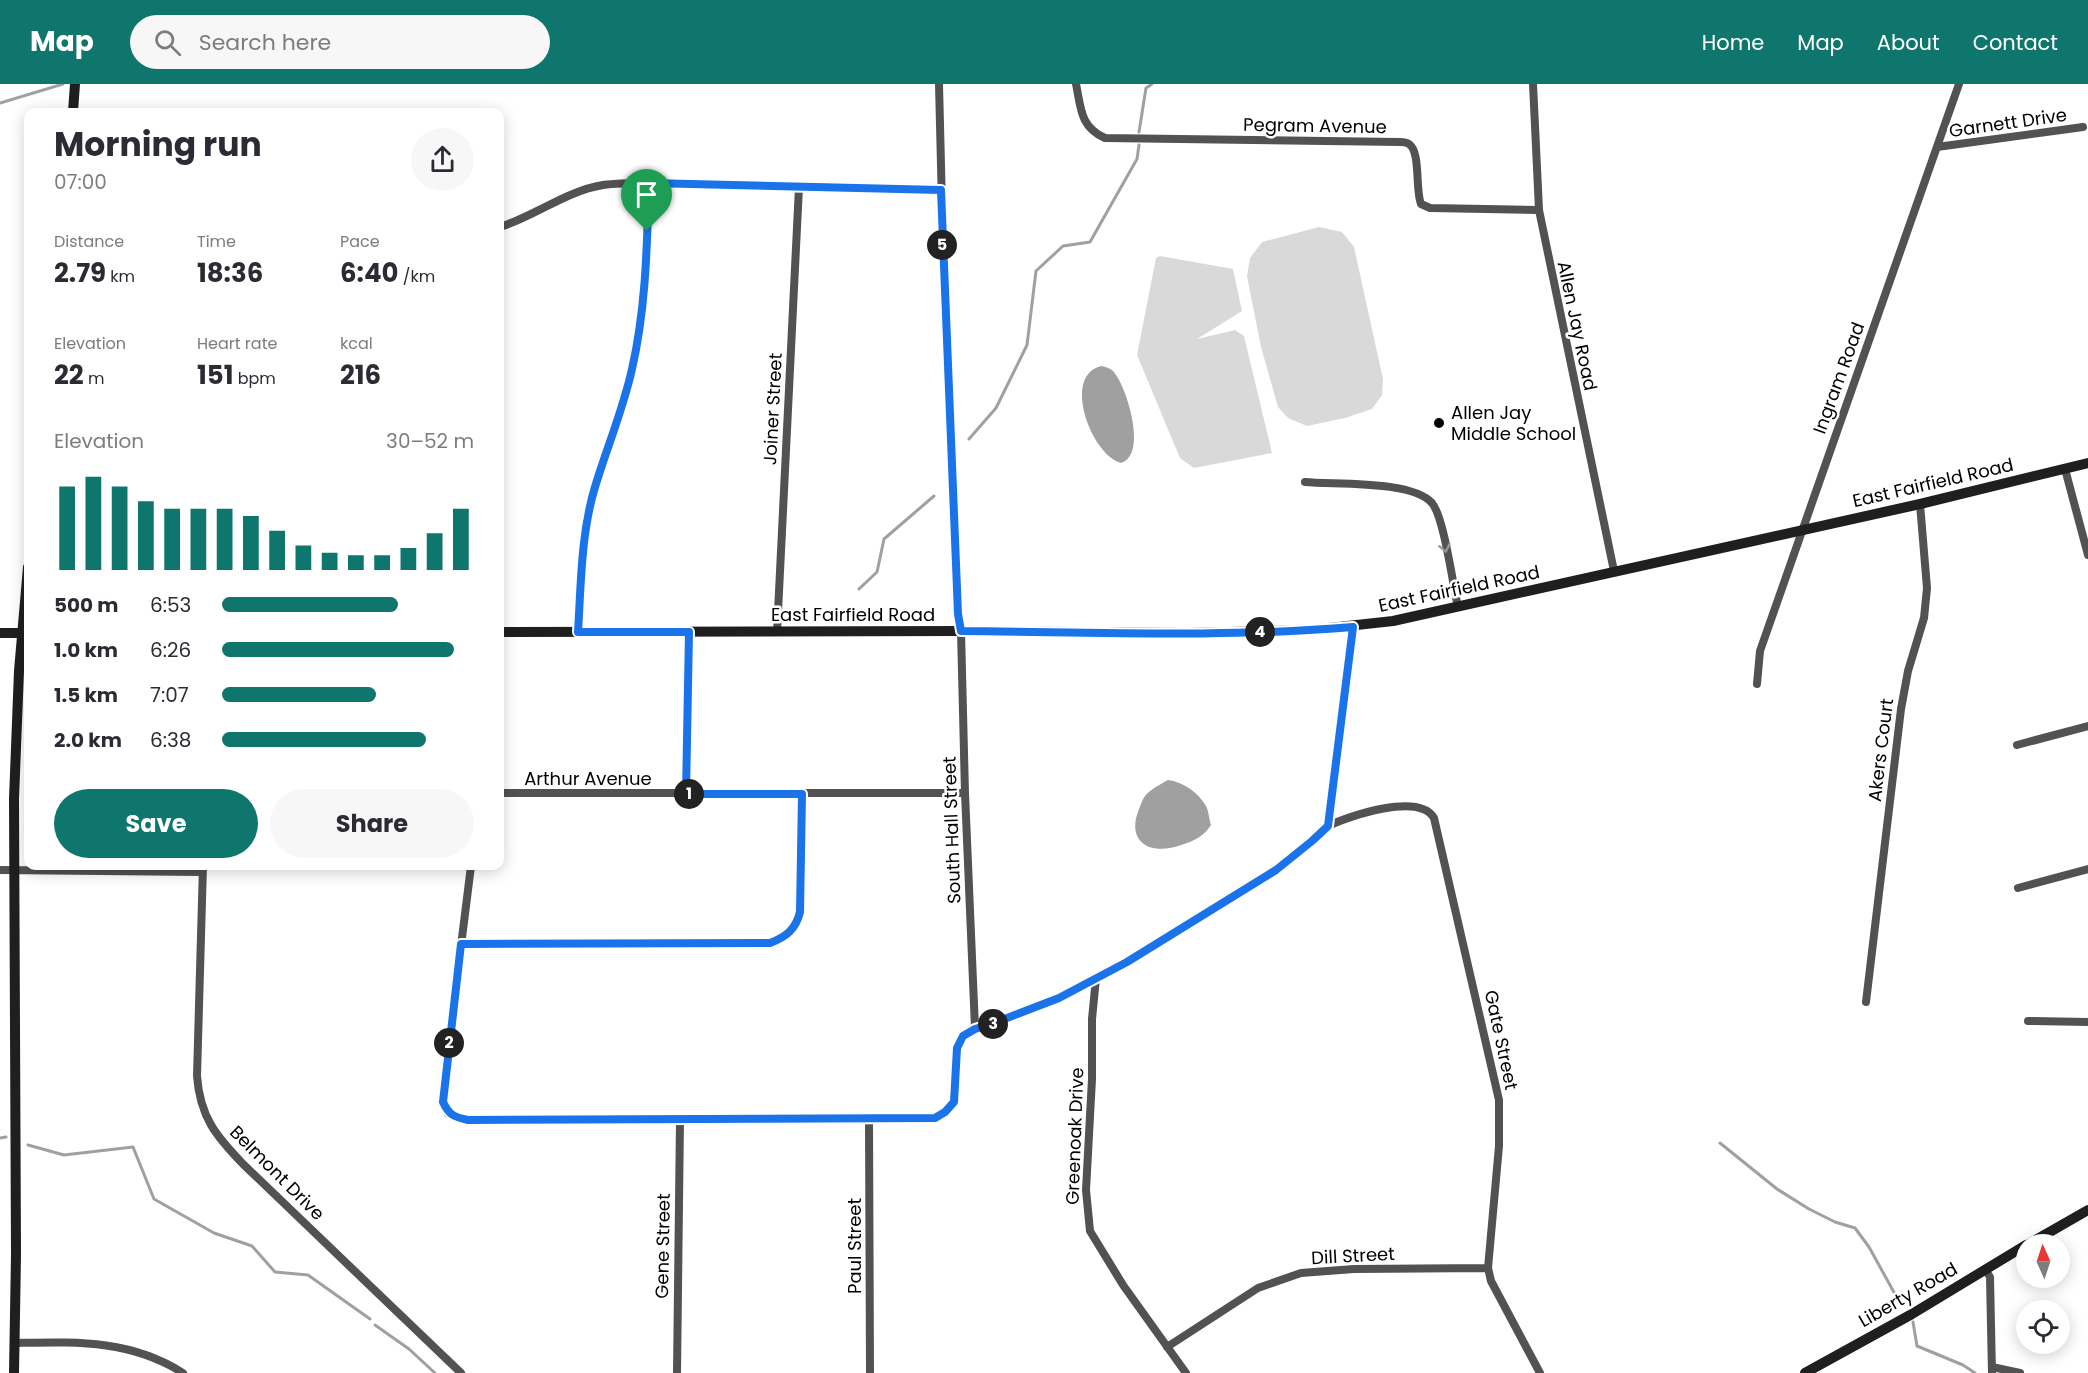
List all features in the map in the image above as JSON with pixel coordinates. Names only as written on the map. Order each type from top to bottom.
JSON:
[{"type":"main road","points":[[73,108],[75,84]]},
{"type":"main road","name":"East Fairfield Road","points":[[504,632],[1188,633],[1284,632],[1353,627],[1393,621],[1801,531],[2088,463]]},
{"type":"main road","points":[[0,633],[24,633]]},
{"type":"main road","points":[[14,1373],[16,1255],[15,769],[24,647]]},
{"type":"main road","name":"Liberty Road","points":[[2046,1234],[2088,1210]]},
{"type":"main road","name":"Liberty Road","points":[[1805,1373],[1915,1312],[2016,1251]]},
{"type":"street","name":"South Hall Street","points":[[939,84],[941,190],[957,602],[961,631],[975,1029]]},
{"type":"street","name":"Pegram Avenue","points":[[1076,84],[1088,127],[1105,138],[1400,142],[1409,144],[1414,150],[1418,195],[1421,204],[1430,208],[1539,210]]},
{"type":"street","name":"Allen Jay Road","points":[[1533,84],[1539,210],[1614,571]]},
{"type":"street","name":"Ingram Road","points":[[1757,684],[1760,651],[1959,84]]},
{"type":"street","name":"Garnett Drive","points":[[1937,147],[2083,127]]},
{"type":"street","points":[[504,226],[572,195],[601,185],[649,183],[941,190]]},
{"type":"street","points":[[578,632],[587,518],[633,368],[645,279],[649,183]]},
{"type":"street","name":"Joiner Street","points":[[777,632],[799,187]]},
{"type":"street","points":[[2065,469],[2088,555]]},
{"type":"street","points":[[1305,482],[1413,491],[1432,504],[1439,518],[1458,607]]},
{"type":"street","name":"Akers Court","points":[[1866,1002],[1901,710],[1908,671],[1924,618],[1927,588],[1920,504]]},
{"type":"street","points":[[470,870],[443,1090],[443,1102],[448,1113],[457,1118],[468,1120],[935,1118],[945,1112],[954,1102],[957,1048],[963,1036],[975,1029],[1059,998],[1127,962],[1276,870],[1328,826],[1353,627]]},
{"type":"street","points":[[686,794],[689,632]]},
{"type":"street","points":[[2017,745],[2088,726]]},
{"type":"street","name":"Arthur Avenue","points":[[504,793],[965,793]]},
{"type":"street","points":[[461,944],[770,943],[781,939],[794,928],[800,912],[802,794]]},
{"type":"street","name":"Gate Street","points":[[1328,826],[1355,815],[1404,807],[1419,807],[1427,810],[1434,818],[1499,1100],[1499,1146],[1488,1268],[1491,1281],[1540,1373]]},
{"type":"street","points":[[2018,888],[2088,868]]},
{"type":"street","points":[[0,870],[24,870]]},
{"type":"street","name":"Belmont Drive","points":[[202,870],[197,1076],[199,1097],[206,1118],[220,1140],[243,1164],[460,1373]]},
{"type":"street","name":"Greenoak Drive","points":[[1096,978],[1092,1019],[1092,1079],[1086,1190],[1090,1231],[1117,1276],[1186,1373]]},
{"type":"street","points":[[2028,1021],[2088,1022]]},
{"type":"street","name":"Gene Street","points":[[677,1373],[680,1119]]},
{"type":"street","name":"Paul Street","points":[[869,1119],[870,1373]]},
{"type":"street","name":"Dill Street","points":[[1167,1347],[1258,1288],[1301,1273],[1354,1269],[1488,1268]]},
{"type":"street","points":[[1985,1269],[1990,1277],[1992,1370],[2020,1373]]},
{"type":"street","points":[[14,1342],[74,1342],[117,1346],[168,1363],[183,1373]]},
{"type":"shaded area","points":[[1319,227],[1342,232],[1354,247],[1383,379],[1382,395],[1372,409],[1345,418],[1307,426],[1288,418],[1278,407],[1261,347],[1247,276],[1250,258],[1262,242]]},
{"type":"shaded area","points":[[1160,256],[1233,269],[1242,311],[1197,339],[1235,330],[1244,336],[1272,453],[1194,468],[1180,458],[1137,355],[1156,258]]},
{"type":"shaded area","points":[[1101,366],[1113,371],[1121,383],[1133,422],[1133,448],[1129,458],[1121,463],[1110,457],[1100,446],[1085,416],[1082,399],[1083,384],[1089,373]]},
{"type":"shaded area","points":[[1168,780],[1185,785],[1199,796],[1207,808],[1211,825],[1201,836],[1190,842],[1160,849],[1144,844],[1138,838],[1136,821],[1145,796]]},
{"type":"waterway","points":[[0,103],[63,84]]},
{"type":"waterway","points":[[1139,132],[1146,88],[1152,84]]},
{"type":"waterway","points":[[969,439],[996,408],[1027,345],[1036,271],[1063,246],[1090,242],[1137,159],[1139,145]]},
{"type":"waterway","points":[[859,589],[877,572],[884,539],[934,496]]},
{"type":"waterway","points":[[0,1138],[6,1137]]},
{"type":"waterway","points":[[1720,1143],[1777,1189],[1809,1209],[1835,1222],[1855,1228],[1869,1247],[1901,1305]]},
{"type":"waterway","points":[[28,1145],[64,1155],[133,1147],[154,1199],[214,1233],[252,1246],[275,1272],[308,1275],[370,1319]]},
{"type":"waterway","points":[[1913,1322],[1917,1346],[1963,1365],[1975,1373]]},
{"type":"waterway","points":[[375,1325],[409,1349],[435,1373]]},
{"type":"place","name":"Allen Jay Middle School","points":[[1439,423]]},
{"type":"route","points":[[649,183],[941,190],[958,614],[961,631],[1188,633],[1284,632],[1353,627],[1328,826],[1276,870],[1127,962],[1059,998],[975,1029],[963,1036],[957,1048],[954,1102],[945,1112],[935,1118],[468,1120],[448,1113],[443,1102],[461,944],[770,943],[787,935],[799,919],[802,794],[686,794],[689,632],[578,632],[587,518],[633,368],[645,279],[647,231],[649,183]]}]
